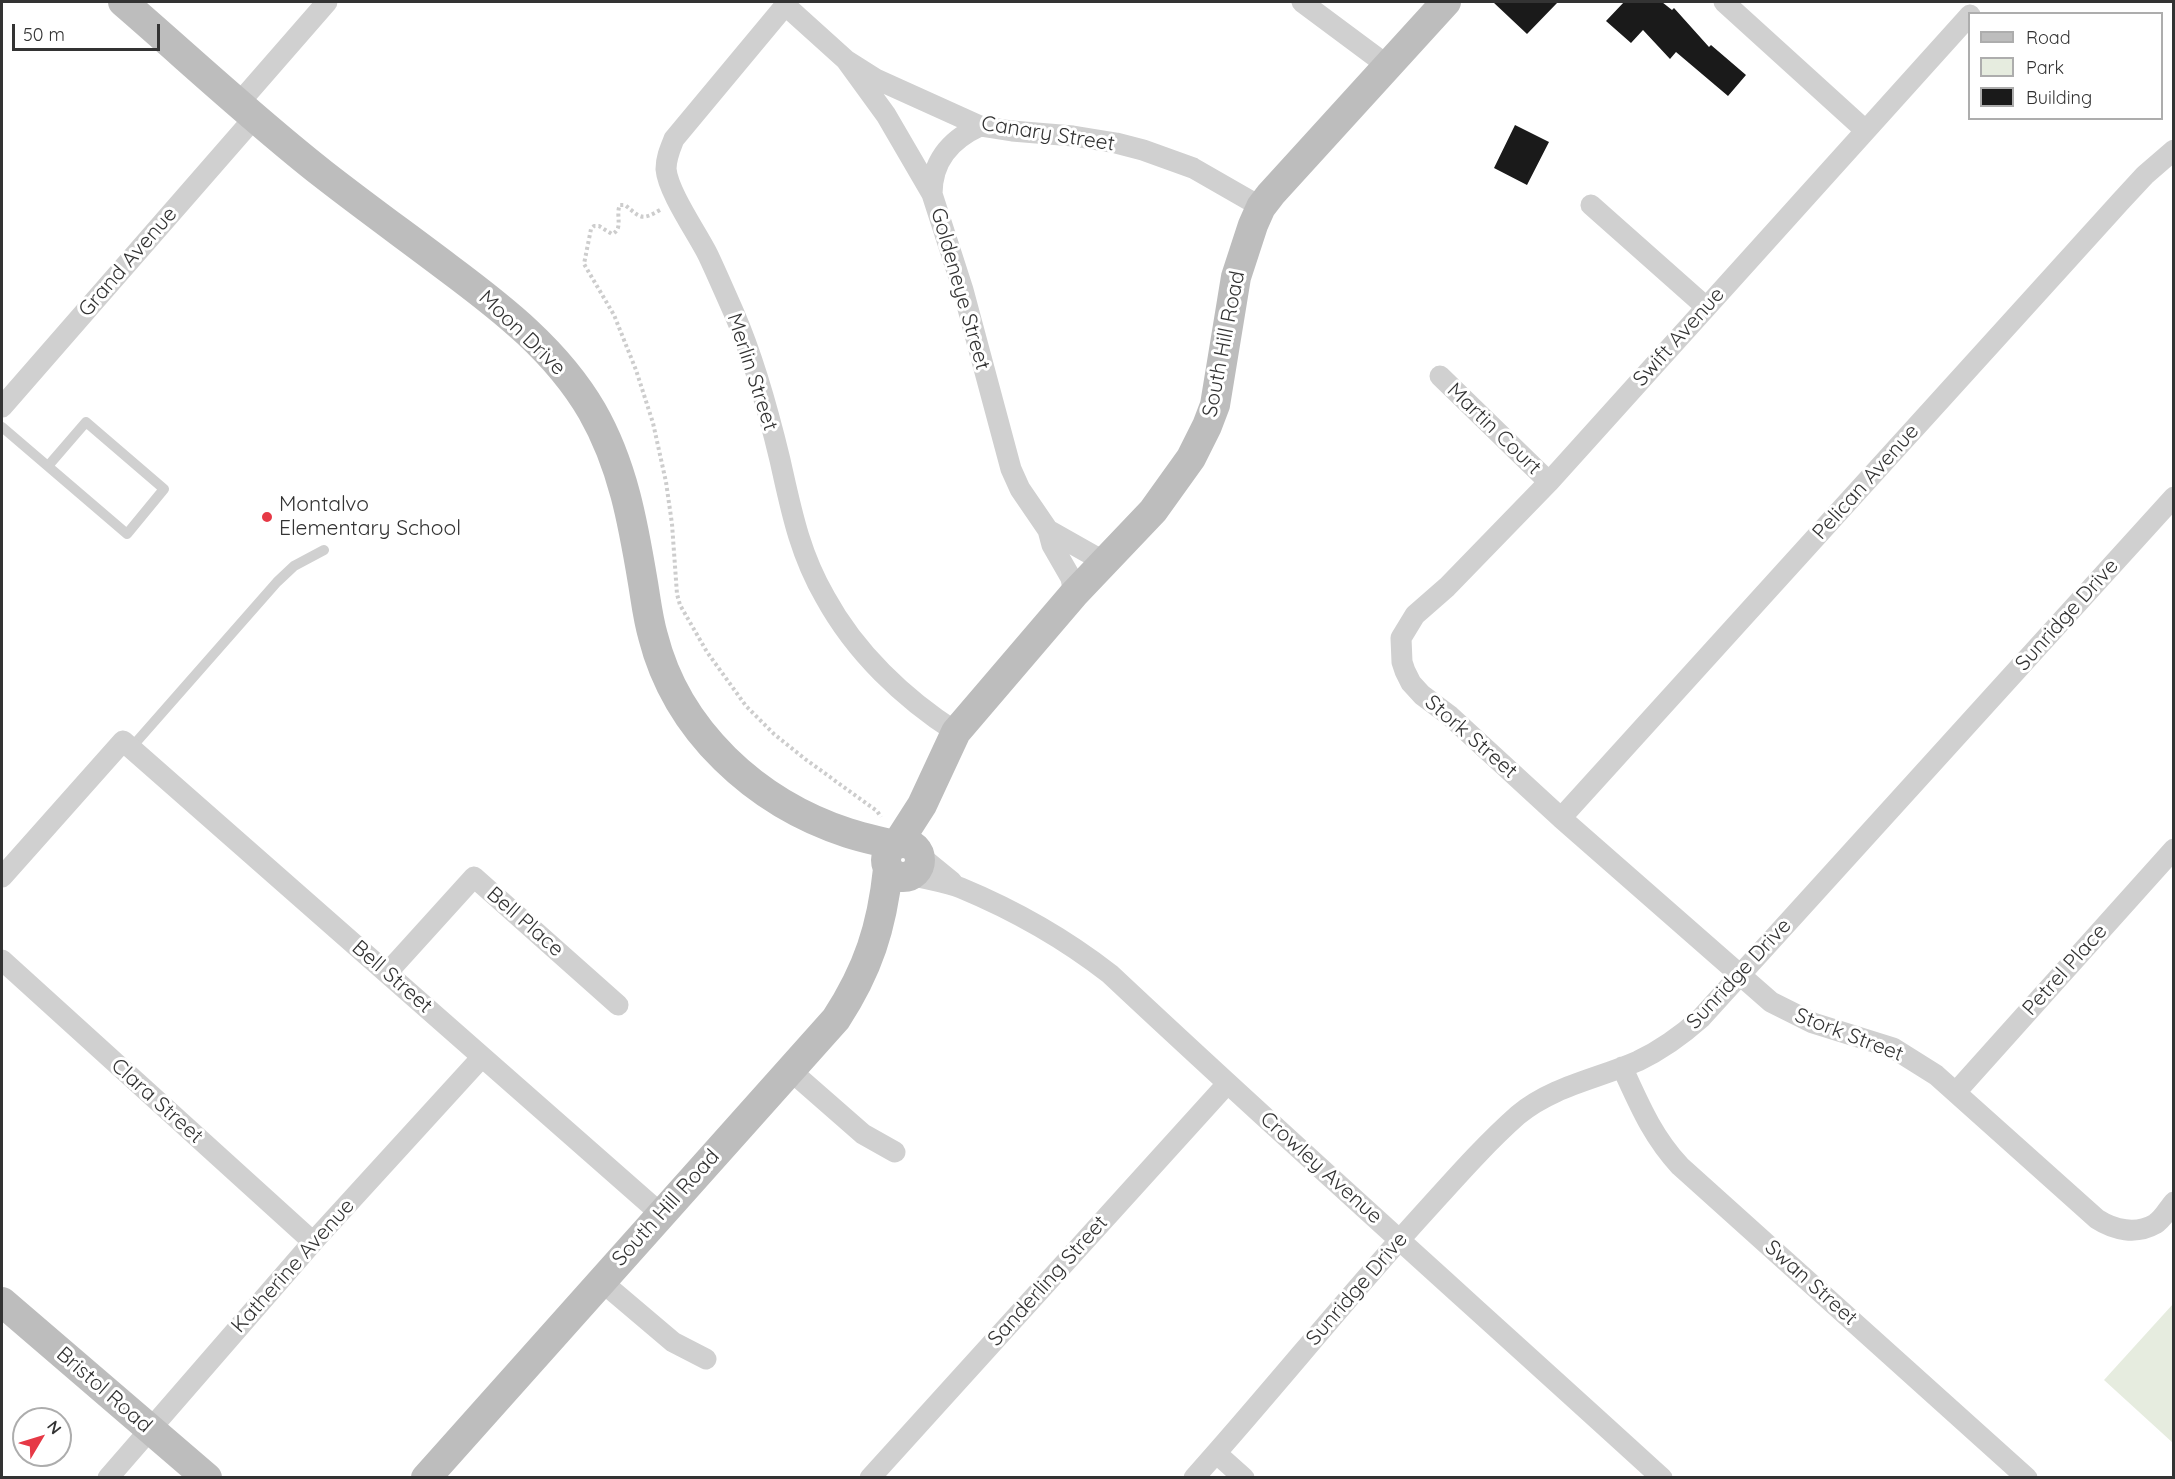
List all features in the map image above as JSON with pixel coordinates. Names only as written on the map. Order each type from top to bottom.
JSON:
[{"type":"street","name":"Moon Drive","points":[[123,2],[322,174],[496,304],[543,347],[567,374],[592,412],[613,455],[627,496],[652,636],[665,672],[694,724],[716,751],[770,795],[797,811],[901,856]]},
{"type":"street","name":"Grand Avenue","points":[[2,407],[247,110],[327,2]]},
{"type":"street","points":[[1302,2],[1388,66]]},
{"type":"street","name":"South Hill Road","points":[[430,1476],[836,1019],[864,967],[901,856],[956,732],[1074,594],[1153,511],[1191,458],[1215,405],[1236,277],[1246,243],[1262,207],[1271,194],[1446,2]]},
{"type":"street","points":[[1724,2],[1865,130]]},
{"type":"street","name":"Canary Street","points":[[786,3],[846,60],[876,79],[980,126],[1073,136],[1143,150],[1192,168],[1262,207]]},
{"type":"street","name":"Merlin Street","points":[[786,3],[674,139],[668,153],[666,170],[670,185],[708,255],[737,320],[761,388],[794,525],[807,562],[824,596],[845,631],[889,679],[935,719],[956,732]]},
{"type":"street","name":"Swift Avenue","points":[[1402,662],[1401,638],[1415,615],[1446,587],[1548,482],[1968,16]]},
{"type":"street","name":"Goldeneye Street","points":[[846,60],[886,116],[932,194],[963,290],[1011,469],[1020,489],[1048,530],[1052,545],[1071,578],[1074,594]]},
{"type":"street","points":[[932,194],[935,167],[959,137],[980,126]]},
{"type":"street","name":"Pelican Avenue","points":[[1561,818],[2120,202],[2145,175],[2174,150]]},
{"type":"street","points":[[1591,205],[1706,307]]},
{"type":"street","name":"Martin Court","points":[[1440,376],[1548,482]]},
{"type":"street","name":"Sunridge Drive","points":[[1194,1478],[1400,1239],[1485,1146],[1520,1114],[1544,1097],[1564,1087],[1622,1067],[1664,1047],[1701,1018],[2174,497]]},
{"type":"street","name":"Goldeneye Street","points":[[1048,530],[1094,556],[1107,559]]},
{"type":"street","name":"Stork Street","points":[[1402,662],[1411,683],[1422,694],[1450,716],[1561,818],[1772,1002],[1813,1023],[1893,1048],[1936,1075],[2097,1219],[2110,1228],[2125,1230],[2154,1224],[2174,1202]]},
{"type":"street","points":[[2,877],[128,744]]},
{"type":"street","name":"Bell Street","points":[[128,744],[661,1214]]},
{"type":"street","name":"Petrel Place","points":[[1956,1092],[2174,849]]},
{"type":"street","name":"Crowley Avenue","points":[[901,856],[1042,927],[1078,949],[1110,974],[1314,1164],[1400,1239],[1662,1478]]},
{"type":"street","name":"Bell Place","points":[[387,973],[474,877],[618,1005]]},
{"type":"street","name":"Clara Street","points":[[2,960],[313,1242]]},
{"type":"street","name":"Katherine Avenue","points":[[108,1478],[149,1428],[313,1242],[482,1057]]},
{"type":"street","name":"Swan Street","points":[[1622,1067],[1652,1130],[1664,1149],[1680,1166],[2026,1478]]},
{"type":"street","points":[[791,1071],[863,1134],[895,1152]]},
{"type":"street","name":"Sanderling Street","points":[[870,1478],[1227,1084]]},
{"type":"street","points":[[601,1281],[673,1342],[706,1359]]},
{"type":"street","name":"Bristol Road","points":[[2,1302],[207,1478]]},
{"type":"street","points":[[1216,1453],[1244,1478]]},
{"type":"lane","points":[[2,427],[127,534],[164,489],[86,422],[48,466]]},
{"type":"lane","points":[[128,744],[277,582],[294,566],[324,550]]},
{"type":"path","points":[[678,200],[647,218],[641,218],[625,205],[620,205],[616,233],[612,234],[599,226],[591,229],[584,264],[614,315],[636,370],[653,423],[671,514],[677,594],[680,605],[707,652],[746,706],[774,734],[805,759],[877,811],[901,856]]},
{"type":"green space","points":[[2173,1304],[2173,1443],[2104,1380]]},
{"type":"building","points":[[1493,2],[1558,2],[1527,34]]},
{"type":"building","points":[[1624,2],[1662,2],[1672,10],[1674,8],[1709,47],[1711,45],[1746,75],[1728,96],[1676,52],[1670,59],[1643,30],[1631,43],[1606,21]]},
{"type":"building","points":[[1515,125],[1549,142],[1527,185],[1494,168]]},
{"type":"place","name":"Montalvo Elementary School","points":[[267,517]]}]
